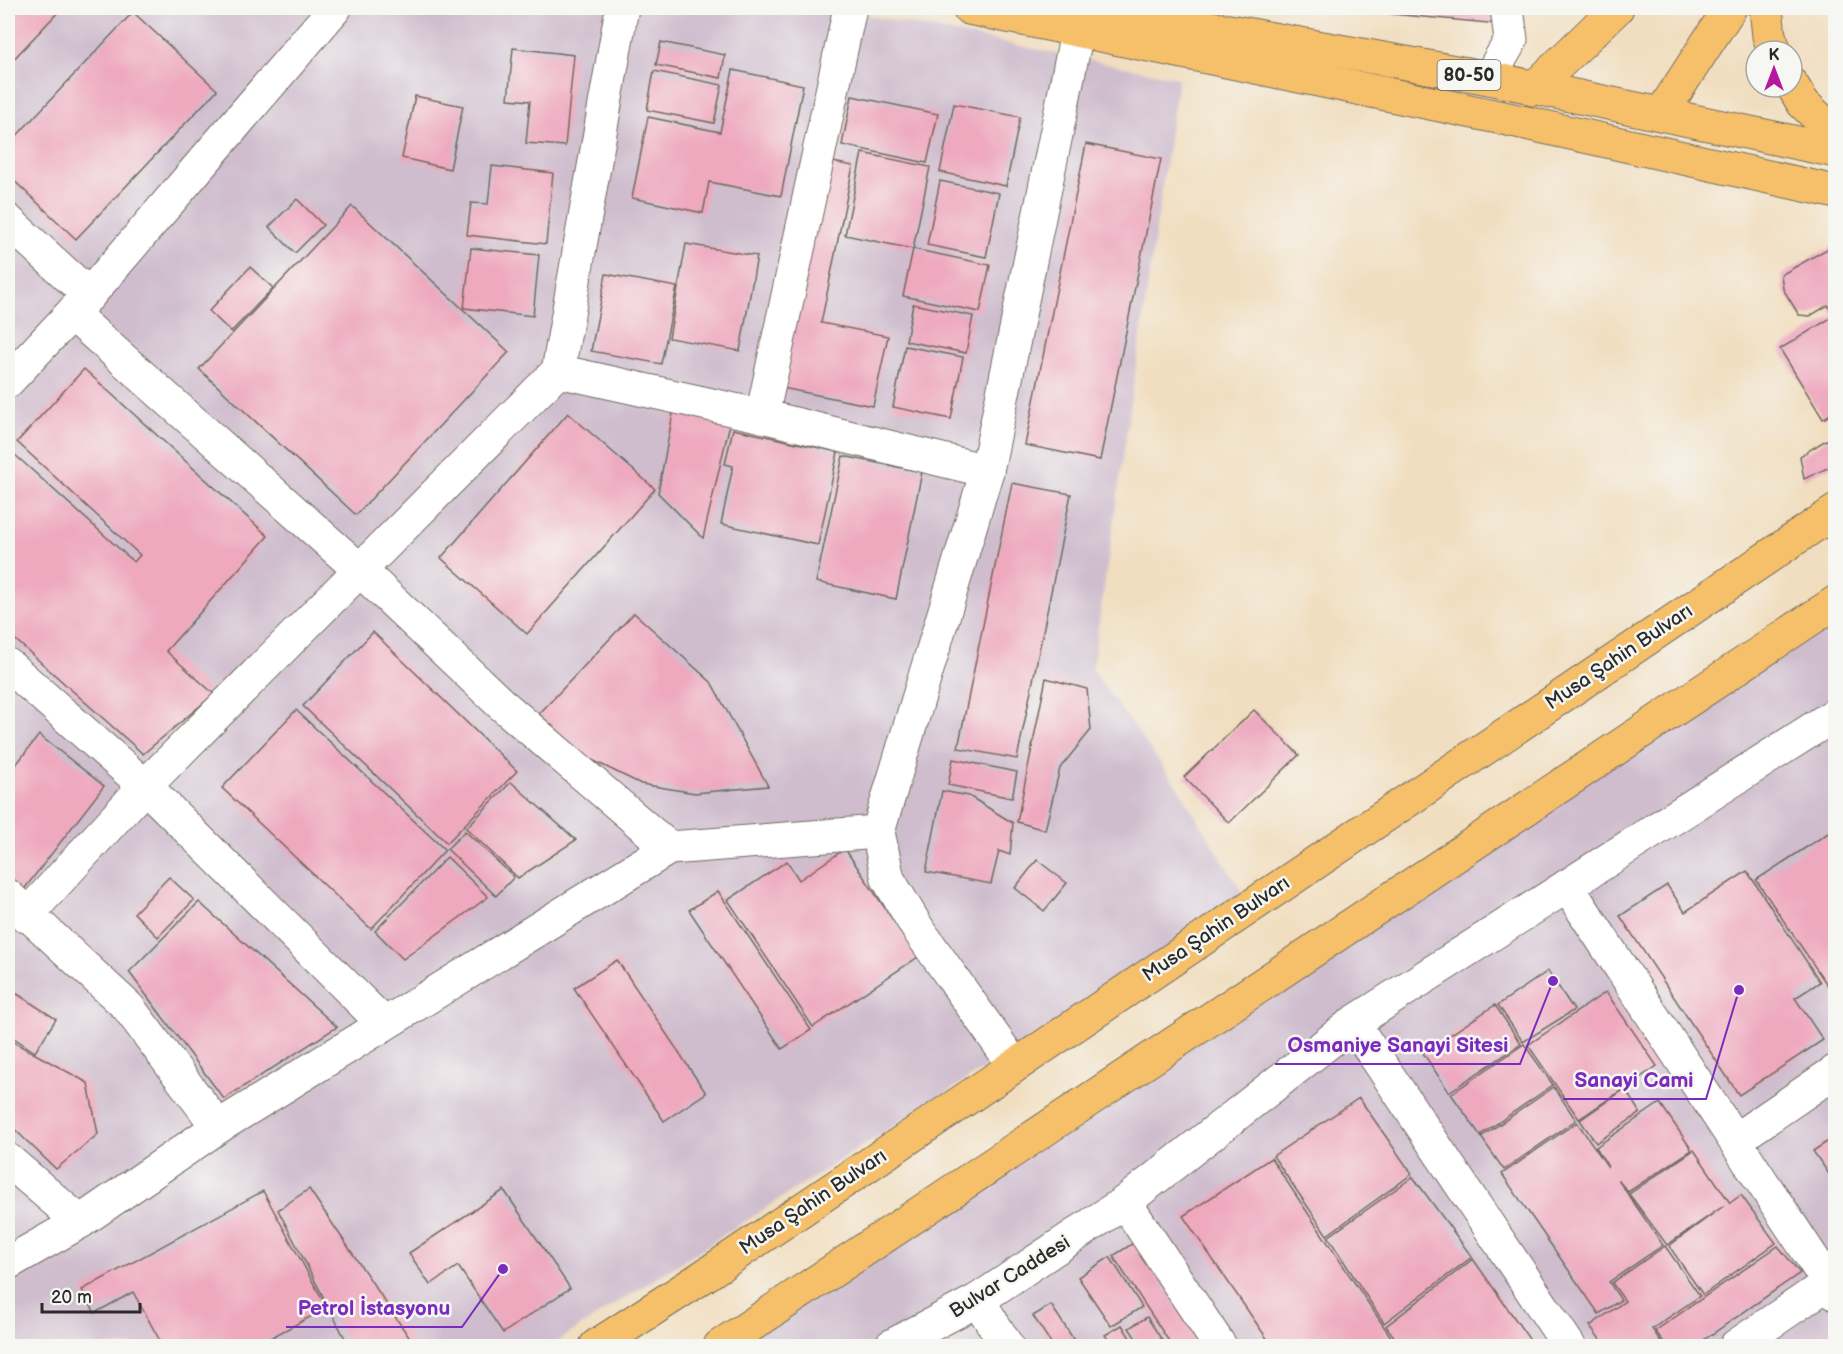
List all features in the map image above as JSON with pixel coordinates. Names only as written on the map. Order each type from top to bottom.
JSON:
[{"type":"main road","points":[[969,8],[1087,15],[1508,119],[1836,192]]},
{"type":"main road","points":[[1533,89],[1617,8]]},
{"type":"main road","points":[[1661,114],[1730,8]]},
{"type":"main road","points":[[1766,8],[1770,39]]},
{"type":"main road","name":"80-50","points":[[1087,15],[1198,16],[1533,89],[1836,151]]},
{"type":"main road","points":[[1801,99],[1836,135]]},
{"type":"main road","name":"Musa Şahin Bulvarı","points":[[596,1347],[1836,511]]},
{"type":"main road","points":[[720,1347],[1063,1115],[1836,602]]},
{"type":"street","points":[[8,381],[80,305],[335,8]]},
{"type":"street","points":[[218,1127],[128,1007],[17,906],[145,786],[558,371],[622,8]]},
{"type":"street","points":[[762,416],[850,8]]},
{"type":"street","points":[[1489,78],[1511,40],[1507,8]]},
{"type":"street","points":[[1014,1065],[918,929],[888,879],[878,832],[987,471],[1087,15]]},
{"type":"street","points":[[8,221],[80,305],[500,703],[669,848]]},
{"type":"street","points":[[558,371],[762,416],[987,471]]},
{"type":"street","points":[[8,665],[145,786],[384,1024]]},
{"type":"street","name":"Bulvar Caddesi","points":[[891,1347],[978,1300],[1125,1202],[1353,1023],[1836,714]]},
{"type":"street","points":[[8,1263],[80,1222],[218,1127],[669,848],[878,832]]},
{"type":"street","points":[[1567,886],[1833,1285],[1736,1347]]},
{"type":"street","points":[[1353,1023],[1569,1347]]},
{"type":"street","points":[[1735,1140],[1836,1071]]},
{"type":"street","points":[[8,1161],[80,1222]]},
{"type":"street","points":[[1125,1202],[1220,1347]]},
{"type":"street","points":[[978,1300],[1007,1347]]},
{"type":"shaded area","points":[[8,8],[832,8],[1178,78],[1092,670],[1177,786],[1247,900],[550,1346],[8,1346]]},
{"type":"shaded area","points":[[1835,615],[1835,1346],[705,1346]]},
{"type":"building","points":[[8,8],[62,8],[8,65]]},
{"type":"building","points":[[1388,8],[1496,8],[1499,24],[1392,14]]},
{"type":"building","points":[[133,12],[217,90],[76,239],[8,175],[8,145]]},
{"type":"building","points":[[661,42],[725,55],[721,78],[656,65]]},
{"type":"building","points":[[513,48],[574,55],[565,146],[526,143],[530,101],[508,99]]},
{"type":"building","points":[[733,70],[803,85],[781,196],[709,182],[703,213],[632,198],[648,117],[720,132]]},
{"type":"building","points":[[654,71],[722,85],[714,123],[647,110]]},
{"type":"building","points":[[415,96],[463,106],[450,169],[402,158]]},
{"type":"building","points":[[852,96],[938,114],[927,163],[842,145]]},
{"type":"building","points":[[954,104],[1020,117],[1006,186],[940,172]]},
{"type":"building","points":[[1086,144],[1161,159],[1100,460],[1025,445]]},
{"type":"building","points":[[862,153],[930,167],[913,249],[845,235]]},
{"type":"building","points":[[828,161],[853,166],[821,323],[888,336],[873,406],[782,388]]},
{"type":"building","points":[[492,166],[553,173],[546,244],[467,235],[471,203],[488,204]]},
{"type":"building","points":[[940,181],[999,193],[986,257],[927,245]]},
{"type":"building","points":[[297,199],[323,225],[295,253],[269,227]]},
{"type":"building","points":[[352,206],[509,352],[356,515],[199,369]]},
{"type":"building","points":[[686,244],[757,256],[740,351],[669,338]]},
{"type":"building","points":[[1836,244],[1836,411],[1823,419],[1780,349],[1834,316],[1828,305],[1810,316],[1799,315],[1783,289],[1781,275]]},
{"type":"building","points":[[471,248],[539,255],[533,316],[464,308]]},
{"type":"building","points":[[913,249],[990,265],[980,312],[903,296]]},
{"type":"building","points":[[250,267],[273,288],[231,332],[209,311]]},
{"type":"building","points":[[606,274],[677,287],[661,364],[591,351]]},
{"type":"building","points":[[913,304],[973,316],[966,353],[906,341]]},
{"type":"building","points":[[905,346],[963,357],[951,419],[893,407]]},
{"type":"building","points":[[84,369],[268,536],[166,651],[214,694],[143,754],[8,633],[8,460],[13,453],[134,562],[140,555],[17,442]]},
{"type":"building","points":[[674,408],[731,419],[703,538],[658,493]]},
{"type":"building","points":[[568,413],[655,489],[527,634],[441,558]]},
{"type":"building","points":[[733,429],[838,452],[818,545],[721,524],[733,466],[725,464]]},
{"type":"building","points":[[1826,440],[1836,441],[1836,464],[1804,479],[1800,456]]},
{"type":"building","points":[[843,456],[922,472],[896,599],[816,582]]},
{"type":"building","points":[[1012,483],[1071,494],[1017,759],[958,748]]},
{"type":"building","points":[[634,613],[711,682],[768,786],[695,793],[641,784],[590,759],[539,714]]},
{"type":"building","points":[[373,632],[517,771],[447,843],[303,706]]},
{"type":"building","points":[[1046,678],[1087,689],[1091,730],[1060,768],[1045,830],[1017,822]]},
{"type":"building","points":[[296,710],[445,850],[371,929],[222,788]]},
{"type":"building","points":[[1254,710],[1299,755],[1229,823],[1184,777]]},
{"type":"building","points":[[39,735],[104,786],[22,892],[8,881],[8,775]]},
{"type":"building","points":[[953,759],[1017,772],[1012,798],[948,785]]},
{"type":"building","points":[[511,782],[576,840],[518,878],[466,828]]},
{"type":"building","points":[[942,791],[969,796],[1013,823],[1010,855],[999,851],[991,884],[926,872]]},
{"type":"building","points":[[1836,828],[1836,989],[1832,992],[1756,880]]},
{"type":"building","points":[[465,831],[514,877],[496,896],[447,849]]},
{"type":"building","points":[[845,849],[918,957],[813,1027],[728,900],[787,861],[799,880]]},
{"type":"building","points":[[447,857],[488,897],[403,959],[375,931]]},
{"type":"building","points":[[1037,860],[1067,883],[1044,911],[1015,888]]},
{"type":"building","points":[[1747,871],[1820,982],[1795,998],[1823,1040],[1739,1095],[1620,916],[1667,885],[1685,912]]},
{"type":"building","points":[[169,877],[194,900],[158,937],[134,913]]},
{"type":"building","points":[[718,891],[811,1030],[782,1049],[689,910]]},
{"type":"building","points":[[199,902],[337,1027],[224,1099],[129,972]]},
{"type":"building","points":[[617,960],[706,1093],[664,1121],[574,988]]},
{"type":"building","points":[[1548,971],[1574,1010],[1523,1042],[1498,1005]]},
{"type":"building","points":[[8,988],[56,1019],[35,1052],[8,1034]]},
{"type":"building","points":[[1606,992],[1657,1066],[1579,1119],[1528,1045]]},
{"type":"building","points":[[1495,1005],[1521,1044],[1449,1092],[1423,1053]]},
{"type":"building","points":[[8,1039],[88,1083],[98,1134],[56,1169],[8,1123]]},
{"type":"building","points":[[1524,1044],[1553,1085],[1480,1135],[1451,1094]]},
{"type":"building","points":[[1554,1087],[1576,1120],[1504,1170],[1481,1137]]},
{"type":"building","points":[[1625,1089],[1640,1113],[1596,1143],[1580,1120]]},
{"type":"building","points":[[1359,1098],[1412,1174],[1327,1235],[1273,1156]]},
{"type":"building","points":[[1660,1103],[1692,1150],[1628,1192],[1618,1180],[1663,1245],[1609,1282],[1621,1300],[1599,1314],[1502,1174],[1577,1122],[1608,1167],[1596,1147]]},
{"type":"building","points":[[1836,1136],[1836,1184],[1813,1151]]},
{"type":"building","points":[[1694,1150],[1730,1203],[1741,1195],[1776,1243],[1703,1295],[1669,1246],[1725,1205],[1667,1245],[1629,1194]]},
{"type":"building","points":[[1271,1158],[1397,1346],[1272,1346],[1183,1216]]},
{"type":"building","points":[[1413,1177],[1472,1257],[1384,1323],[1328,1237]]},
{"type":"building","points":[[309,1189],[415,1346],[349,1346],[278,1210]]},
{"type":"building","points":[[504,1190],[570,1288],[503,1333],[458,1266],[430,1285],[409,1253]]},
{"type":"building","points":[[263,1191],[327,1308],[255,1346],[163,1346],[133,1292],[95,1313],[82,1290]]},
{"type":"building","points":[[1135,1242],[1202,1346],[1172,1346],[1113,1256]]},
{"type":"building","points":[[1665,1246],[1700,1296],[1652,1329],[1664,1346],[1605,1346],[1590,1326],[1625,1301],[1612,1283]]},
{"type":"building","points":[[1778,1246],[1800,1273],[1695,1346],[1667,1346],[1655,1331]]},
{"type":"building","points":[[1110,1257],[1142,1307],[1111,1326],[1078,1277]]},
{"type":"building","points":[[1473,1259],[1534,1346],[1401,1346],[1386,1326]]},
{"type":"building","points":[[1051,1305],[1078,1346],[1053,1346],[1033,1316]]},
{"type":"building","points":[[1147,1317],[1166,1346],[1141,1346],[1129,1328]]},
{"type":"building","points":[[1122,1325],[1135,1346],[1113,1346],[1105,1335]]},
{"type":"place","name":"Osmaniye Sanayi Sitesi","points":[[1553,981]]},
{"type":"place","name":"Sanayi Cami","points":[[1739,990]]},
{"type":"place","name":"Petrol İstasyonu","points":[[503,1269]]}]
